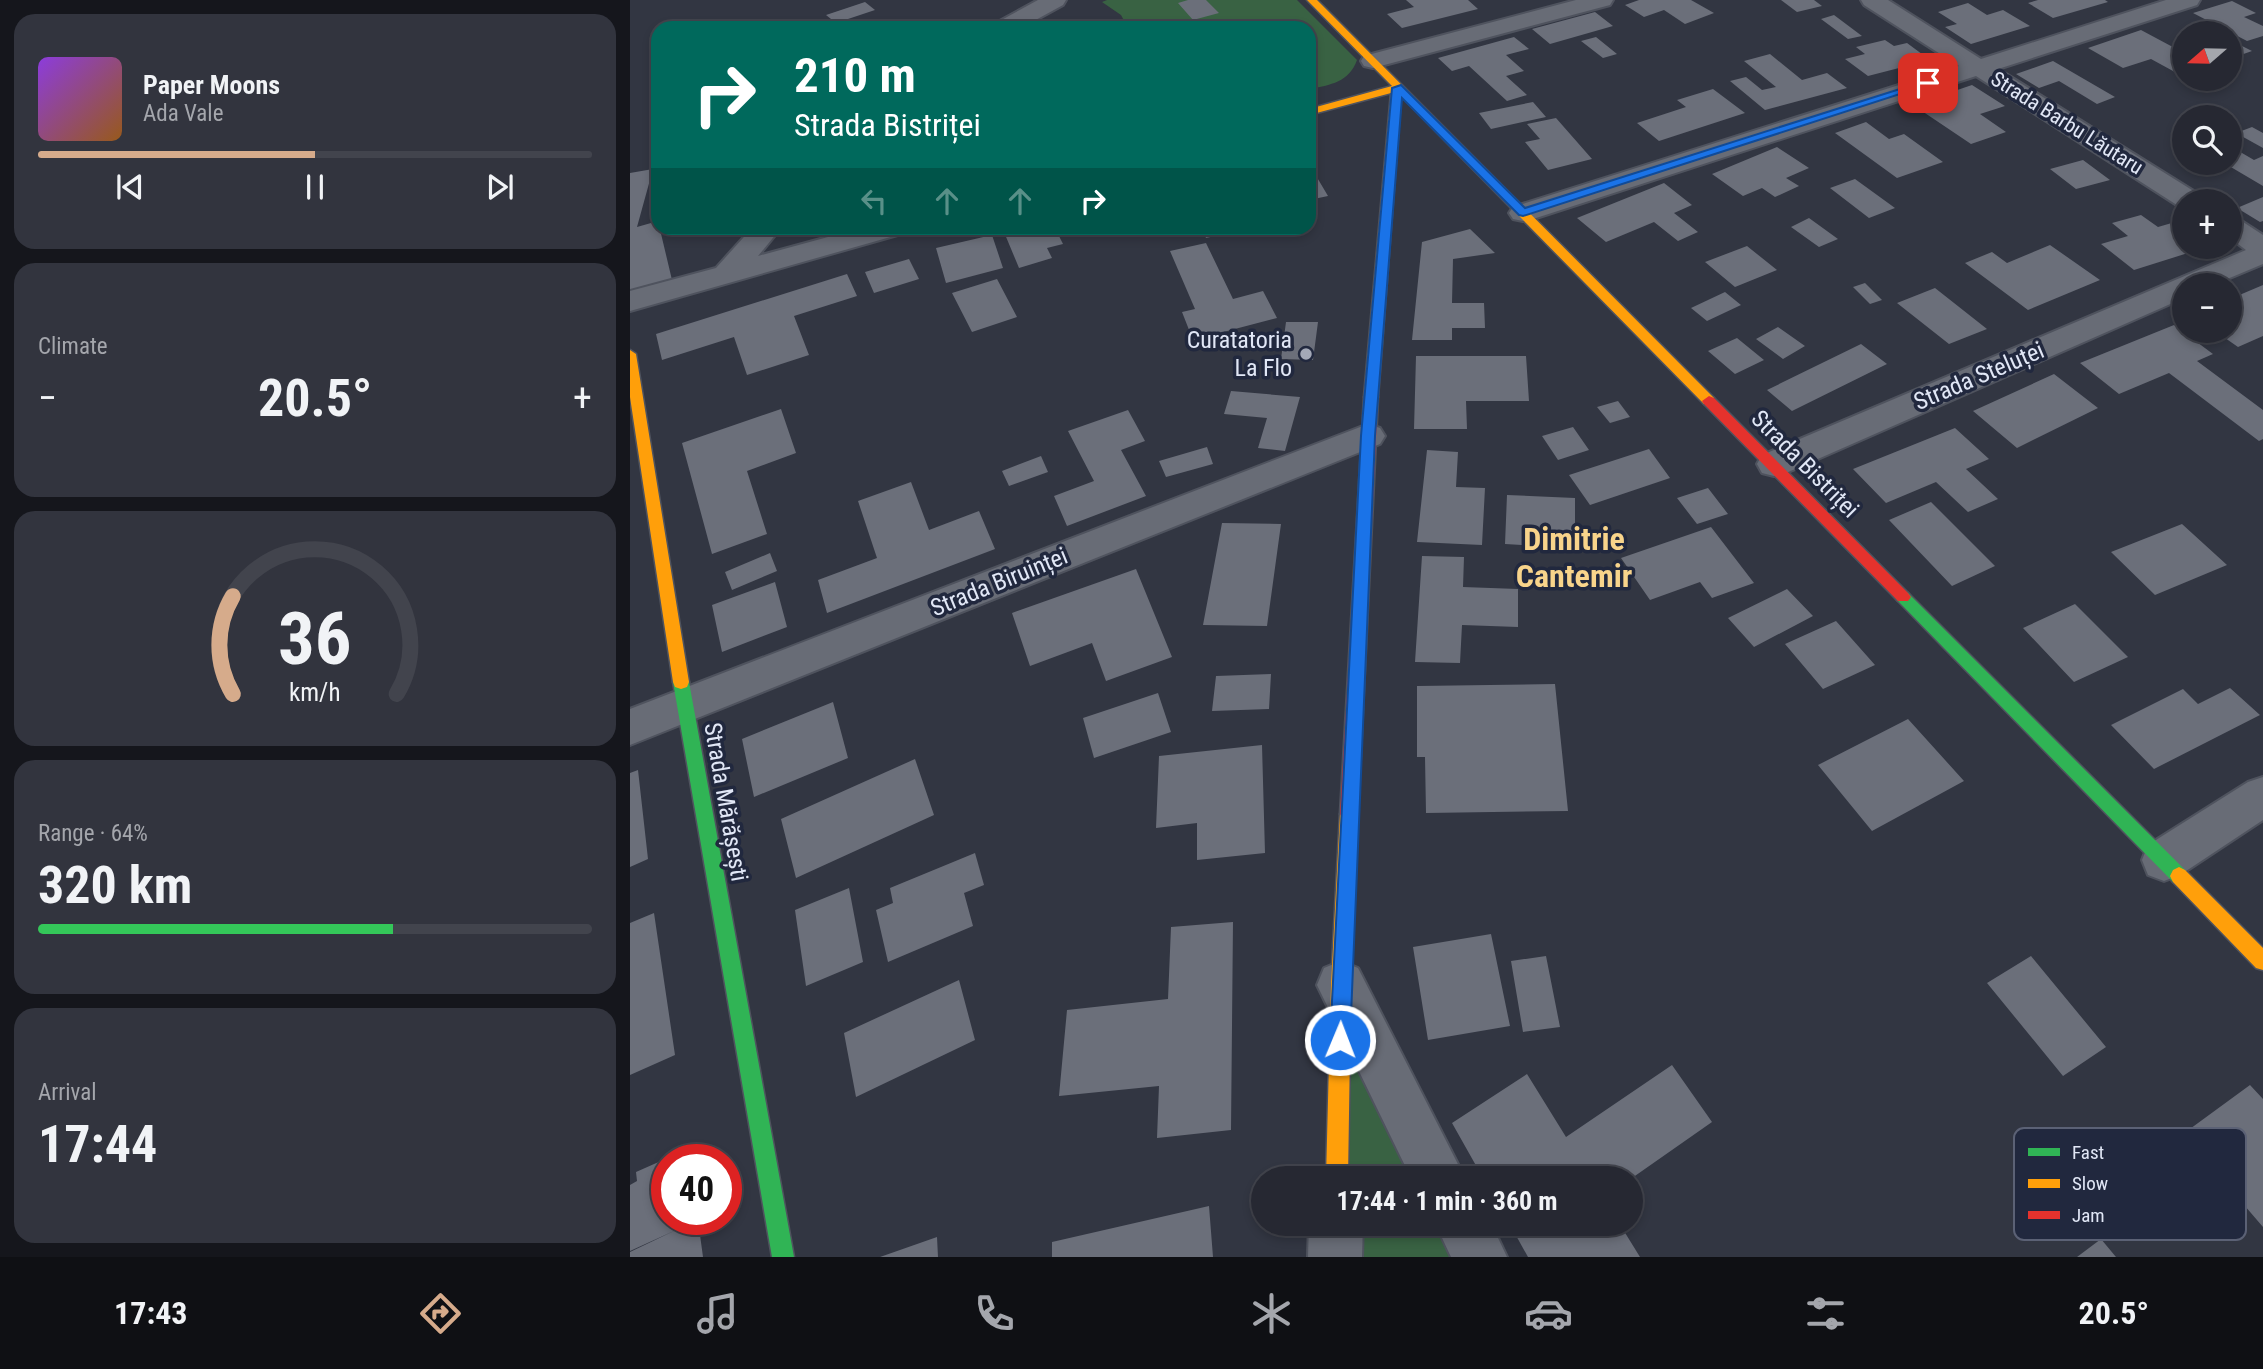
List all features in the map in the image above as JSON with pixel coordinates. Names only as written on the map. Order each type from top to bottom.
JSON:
[{"type":"street","name":"Strada Bistriței","points":[[1312,0],[2263,961]]},
{"type":"street","points":[[1373,61],[1602,0]]},
{"type":"street","name":"Strada Barbu Lăutaru","points":[[1872,0],[2172,190]]},
{"type":"street","points":[[1523,212],[2189,0]]},
{"type":"street","points":[[1014,21],[1040,2]]},
{"type":"street","points":[[1316,110],[1397,88],[1368,436],[1341,985],[1337,1166]]},
{"type":"street","points":[[2242,234],[2263,248]]},
{"type":"street","points":[[727,273],[761,235]]},
{"type":"street","points":[[630,301],[865,235]]},
{"type":"street","name":"Strada Steluței","points":[[2216,273],[2263,253]]},
{"type":"street","name":"Strada Steluței","points":[[1774,464],[2172,292]]},
{"type":"street","name":"Strada Mărășești","points":[[630,354],[685,705],[783,1257]]},
{"type":"street","name":"Strada Biruinței","points":[[630,727],[1368,436]]},
{"type":"street","points":[[2164,860],[2263,796]]},
{"type":"street","points":[[1341,985],[1433,1166]]},
{"type":"street","points":[[1335,1257],[1336,1236]]},
{"type":"street","points":[[1469,1236],[1480,1257]]},
{"type":"green space","points":[[1297,0],[1357,60],[1344,78],[1316,87],[1316,21],[1124,21],[1121,15],[1102,2]]},
{"type":"green space","points":[[1341,985],[1433,1166],[1337,1166]]},
{"type":"green space","points":[[1336,1236],[1469,1236],[1480,1257],[1335,1257]]},
{"type":"building","points":[[1206,0],[1219,13],[1193,20],[1178,3]]},
{"type":"building","points":[[1406,0],[1468,0],[1478,9],[1402,28],[1387,14],[1414,7]]},
{"type":"building","points":[[1639,0],[1691,0],[1714,13],[1685,24],[1664,10],[1644,17],[1625,5]]},
{"type":"building","points":[[1781,0],[1814,0],[1822,6],[1797,12]]},
{"type":"building","points":[[2038,0],[2108,2],[2053,18],[2028,3]]},
{"type":"building","points":[[2232,1],[2256,13],[2244,17],[2263,26],[2263,36],[2247,41],[2242,38],[2242,21],[2208,21],[2193,13]]},
{"type":"building","points":[[865,2],[875,10],[842,21],[834,21],[826,15]]},
{"type":"building","points":[[1968,3],[1987,15],[2003,10],[2030,26],[1971,44],[1945,27],[1957,24],[1938,12]]},
{"type":"building","points":[[1595,12],[1613,26],[1550,44],[1532,29]]},
{"type":"building","points":[[1834,15],[1862,36],[1848,39],[1821,19]]},
{"type":"building","points":[[2141,30],[2172,47],[2172,70],[2151,59],[2123,68],[2088,48]]},
{"type":"building","points":[[1514,37],[1529,49],[1506,55],[1524,71],[1506,76],[1527,95],[1507,101],[1469,66],[1452,71],[1438,58]]},
{"type":"building","points":[[1596,37],[1617,54],[1603,58],[1581,41]]},
{"type":"building","points":[[1885,40],[1894,46],[1907,43],[1930,60],[1868,76],[1845,59],[1865,54],[1856,47]]},
{"type":"building","points":[[2242,46],[2252,51],[2242,55]]},
{"type":"building","points":[[1770,54],[1802,80],[1827,73],[1847,88],[1765,110],[1730,81],[1746,77],[1762,90],[1776,87],[1744,61]]},
{"type":"building","points":[[2053,61],[2115,97],[2097,104],[2059,81],[2039,88],[2016,74]]},
{"type":"building","points":[[1972,85],[2005,106],[1980,114],[2006,132],[1971,144],[1913,105]]},
{"type":"building","points":[[1713,89],[1745,113],[1659,141],[1637,123],[1686,107],[1677,100]]},
{"type":"building","points":[[1533,102],[1546,117],[1491,129],[1479,113]]},
{"type":"building","points":[[1556,118],[1592,159],[1548,170],[1525,142],[1540,139],[1527,124]]},
{"type":"building","points":[[1866,122],[1889,139],[1904,134],[1943,162],[1897,178],[1835,133]]},
{"type":"building","points":[[2252,127],[2263,133],[2263,148],[2242,136],[2242,131]]},
{"type":"building","points":[[1777,147],[1809,168],[1786,178],[1799,186],[1775,197],[1762,188],[1743,196],[1712,174]]},
{"type":"building","points":[[2242,153],[2254,160],[2263,156],[2263,186],[2242,174]]},
{"type":"building","points":[[2083,160],[2110,180],[2076,189],[2050,169]]},
{"type":"building","points":[[651,169],[637,227],[651,223],[651,235],[661,235],[672,280],[630,291],[630,173]]},
{"type":"building","points":[[1316,176],[1328,196],[1316,199]]},
{"type":"building","points":[[1855,179],[1895,208],[1869,218],[1830,188]]},
{"type":"building","points":[[1664,183],[1692,205],[1674,213],[1698,232],[1678,241],[1654,222],[1606,242],[1577,218]]},
{"type":"building","points":[[2263,197],[2263,221],[2260,222],[2242,211],[2242,206]]},
{"type":"building","points":[[2141,215],[2158,227],[2172,223],[2172,258],[2134,270],[2101,244],[2128,236],[2112,223]]},
{"type":"building","points":[[1809,218],[1838,239],[1819,247],[1791,227]]},
{"type":"building","points":[[1470,229],[1495,253],[1453,259],[1452,303],[1484,303],[1485,328],[1452,328],[1452,340],[1412,340],[1422,242]]},
{"type":"building","points":[[992,235],[1003,268],[946,283],[936,248]]},
{"type":"building","points":[[1005,235],[1058,235],[1063,244],[1047,248],[1052,258],[1019,268]]},
{"type":"building","points":[[1206,243],[1233,299],[1263,291],[1277,318],[1193,340],[1182,312],[1195,309],[1170,251]]},
{"type":"building","points":[[2050,245],[2100,280],[2028,310],[1965,263],[1992,252],[2007,263]]},
{"type":"building","points":[[1747,246],[1777,270],[1735,287],[1705,262]]},
{"type":"building","points":[[909,259],[919,279],[874,293],[865,272]]},
{"type":"building","points":[[847,274],[857,296],[794,316],[809,355],[747,375],[734,337],[662,360],[656,334]]},
{"type":"building","points":[[997,279],[1017,317],[972,332],[952,293]]},
{"type":"building","points":[[1865,283],[1882,300],[1870,304],[1853,287]]},
{"type":"building","points":[[2263,285],[2263,336],[2238,347],[2232,343],[2242,343],[2242,294]]},
{"type":"building","points":[[1935,288],[1987,329],[1949,344],[1897,303]]},
{"type":"building","points":[[1725,292],[1741,305],[1707,321],[1691,308]]},
{"type":"building","points":[[1286,322],[1318,322],[1313,360],[1281,359]]},
{"type":"building","points":[[2172,326],[2172,343],[2198,343],[2213,354],[2197,361],[2263,410],[2263,439],[2259,441],[2169,373],[2119,394],[2080,363]]},
{"type":"building","points":[[1778,327],[1805,346],[1783,359],[1756,339]]},
{"type":"building","points":[[1737,338],[1764,360],[1735,374],[1708,351]]},
{"type":"building","points":[[1861,344],[1887,364],[1792,411],[1767,390]]},
{"type":"building","points":[[1416,356],[1526,356],[1529,401],[1466,401],[1467,429],[1414,429]]},
{"type":"building","points":[[2054,374],[2098,408],[2017,448],[1973,411]]},
{"type":"building","points":[[1231,391],[1300,397],[1285,451],[1258,448],[1267,418],[1224,414]]},
{"type":"building","points":[[1618,401],[1630,417],[1610,423],[1597,407]]},
{"type":"building","points":[[781,409],[796,453],[747,471],[767,534],[712,554],[682,443]]},
{"type":"building","points":[[1128,410],[1145,441],[1121,450],[1146,496],[1067,526],[1054,496],[1094,481],[1068,431]]},
{"type":"building","points":[[1573,427],[1589,450],[1558,460],[1542,436]]},
{"type":"building","points":[[1955,428],[1989,459],[1966,469],[1998,499],[1968,512],[1936,482],[1886,503],[1853,469]]},
{"type":"building","points":[[1207,447],[1213,464],[1166,477],[1159,461]]},
{"type":"building","points":[[1649,449],[1670,478],[1590,505],[1569,475]]},
{"type":"building","points":[[1427,450],[1458,452],[1456,487],[1485,488],[1482,545],[1417,542]]},
{"type":"building","points":[[1041,456],[1048,472],[1009,486],[1002,471]]},
{"type":"building","points":[[911,482],[929,530],[979,511],[995,549],[827,613],[818,580],[877,558],[858,501]]},
{"type":"building","points":[[1708,488],[1728,514],[1697,524],[1677,498]]},
{"type":"building","points":[[1507,495],[1575,498],[1575,548],[1505,544]]},
{"type":"building","points":[[1931,502],[1995,566],[1952,586],[1889,520]]},
{"type":"building","points":[[1222,523],[1281,524],[1267,626],[1203,625]]},
{"type":"building","points":[[2182,524],[2227,565],[2155,595],[2111,552]]},
{"type":"building","points":[[1711,527],[1754,583],[1712,598],[1700,582],[1650,600],[1621,558]]},
{"type":"building","points":[[770,553],[777,571],[732,590],[725,572]]},
{"type":"building","points":[[1422,556],[1464,557],[1463,587],[1518,589],[1518,627],[1462,625],[1460,663],[1415,662]]},
{"type":"building","points":[[1136,569],[1172,657],[1106,681],[1092,643],[1030,666],[1012,613]]},
{"type":"building","points":[[775,582],[787,627],[722,652],[712,605]]},
{"type":"building","points":[[1787,589],[1813,616],[1754,647],[1728,618]]},
{"type":"building","points":[[2075,604],[2128,657],[2074,682],[2023,628]]},
{"type":"building","points":[[1836,621],[1875,665],[1823,689],[1785,644]]},
{"type":"building","points":[[1271,674],[1269,709],[1212,711],[1216,676]]},
{"type":"building","points":[[1555,684],[1568,811],[1426,813],[1425,757],[1417,757],[1417,686]]},
{"type":"building","points":[[2230,688],[2260,715],[2154,769],[2111,725],[2183,689],[2198,704]]},
{"type":"building","points":[[1158,693],[1171,732],[1094,758],[1083,718]]},
{"type":"building","points":[[833,702],[848,758],[754,797],[742,739]]},
{"type":"building","points":[[1908,719],[1964,781],[1872,831],[1818,765]]},
{"type":"building","points":[[1262,745],[1265,853],[1197,860],[1197,823],[1156,828],[1159,756]]},
{"type":"building","points":[[915,759],[934,815],[796,878],[781,819]]},
{"type":"building","points":[[638,770],[648,859],[630,867],[630,773]]},
{"type":"building","points":[[975,853],[984,885],[964,893],[973,926],[888,962],[876,910],[893,903],[890,888]]},
{"type":"building","points":[[849,888],[863,962],[806,986],[795,910]]},
{"type":"building","points":[[654,913],[675,1055],[630,1075],[630,923]]},
{"type":"building","points":[[1233,922],[1231,1130],[1157,1138],[1159,1086],[1059,1096],[1067,1010],[1168,999],[1171,927]]},
{"type":"building","points":[[1491,934],[1510,1026],[1428,1040],[1413,947]]},
{"type":"building","points":[[1546,956],[1560,1027],[1523,1032],[1511,961]]},
{"type":"building","points":[[2031,956],[2106,1047],[2063,1076],[1987,983]]},
{"type":"building","points":[[959,980],[975,1040],[856,1097],[844,1033]]},
{"type":"building","points":[[1672,1065],[1712,1122],[1643,1170],[1643,1166],[1476,1166],[1452,1123],[1527,1074],[1566,1137]]},
{"type":"building","points":[[2250,1085],[2263,1099],[2263,1227],[2246,1207],[2246,1128],[2191,1128]]},
{"type":"building","points":[[651,1165],[651,1235],[665,1235],[630,1251],[630,1185],[637,1181],[636,1172]]},
{"type":"building","points":[[1209,1206],[1213,1257],[1052,1257],[1052,1242]]},
{"type":"building","points":[[666,1235],[700,1235],[703,1257],[630,1257],[630,1252]]},
{"type":"building","points":[[1516,1236],[1627,1236],[1640,1257],[1528,1257]]},
{"type":"building","points":[[937,1237],[938,1257],[880,1257]]},
{"type":"building","points":[[2102,1240],[2116,1257],[2077,1257]]},
{"type":"traffic: fast","points":[[1903,597],[2179,876]]},
{"type":"traffic: fast","points":[[681,682],[783,1257]]},
{"type":"traffic: slow","points":[[1312,0],[1709,401]]},
{"type":"traffic: slow","points":[[1316,110],[1397,88],[1371,397]]},
{"type":"traffic: slow","points":[[630,354],[681,682]]},
{"type":"traffic: slow","points":[[1337,1166],[1341,985],[1349,814]]},
{"type":"traffic: slow","points":[[2179,876],[2263,961]]},
{"type":"traffic: jam","points":[[1349,814],[1371,397]]},
{"type":"traffic: jam","points":[[1709,401],[1903,597]]},
{"type":"place","name":"Curatatoria La Flo","points":[[1306,354]]},
{"type":"district","name":"Dimitrie Cantemir","points":[[1574,558]]},
{"type":"route","points":[[1340,1040],[1368,436],[1397,88],[1523,212],[1928,83]]}]
